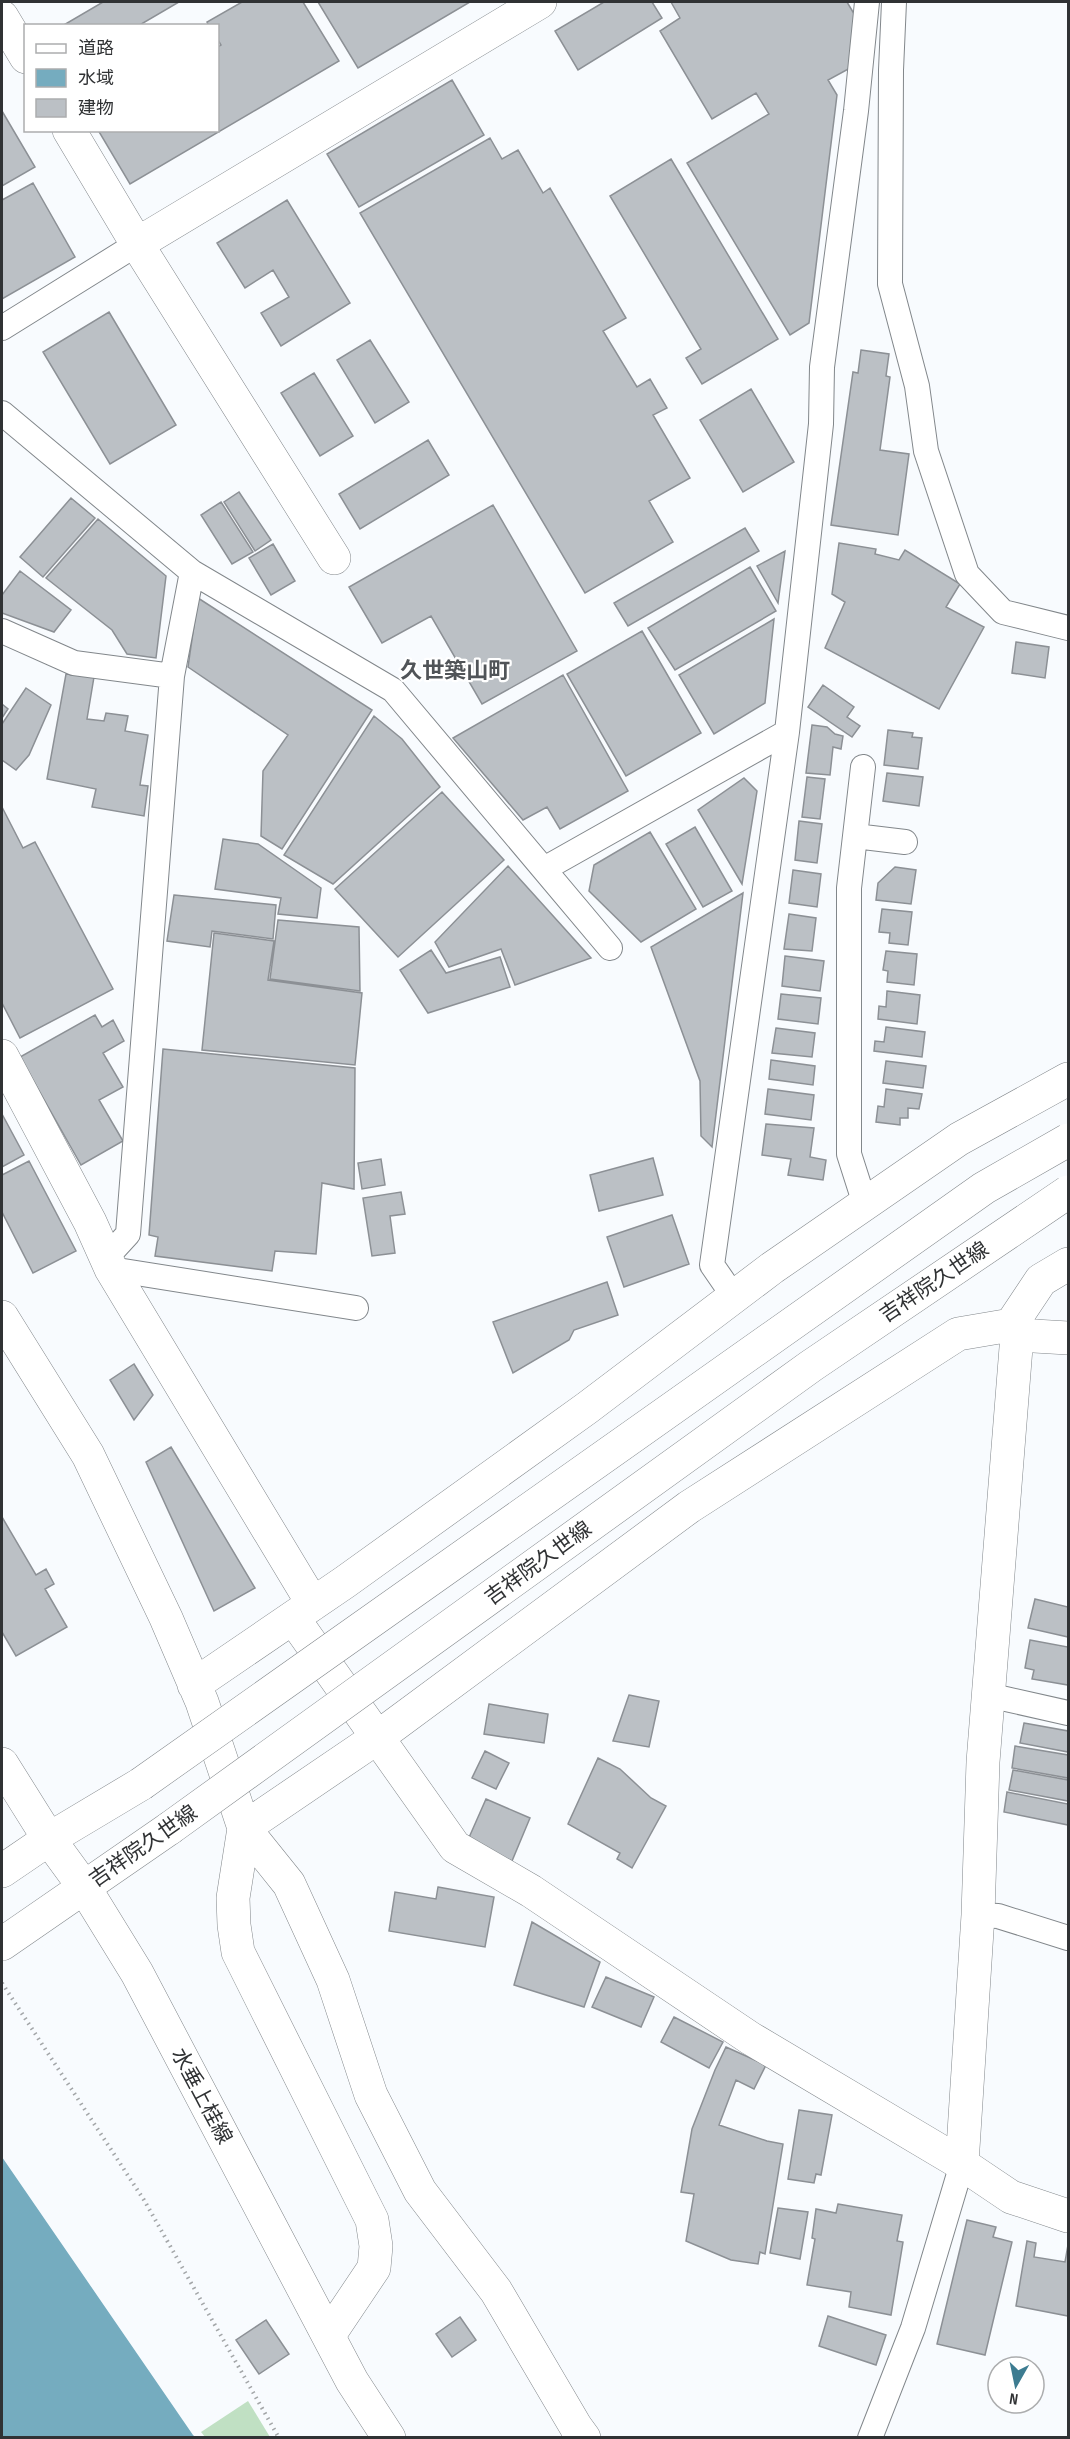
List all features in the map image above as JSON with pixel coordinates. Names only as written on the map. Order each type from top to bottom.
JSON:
[{"type":"street","points":[[137,244],[540,2]]},
{"type":"street","points":[[2,16],[24,54]]},
{"type":"street","points":[[70,132],[137,244],[334,558]]},
{"type":"street","points":[[2,1056],[90,1222],[108,1263],[303,1611],[378,1737],[456,1847],[531,1892],[750,2038],[962,2164],[1011,2198],[1068,2216]]},
{"type":"street","points":[[194,1685],[303,1611],[587,1408],[734,1297],[958,1139],[1068,1078]]},
{"type":"street","points":[[2,1871],[49,1839],[141,1784],[984,1188],[1068,1140]]},
{"type":"street","name":"吉祥院久世線","points":[[6,1941],[170,1828],[801,1373],[1068,1192]]},
{"type":"street","points":[[962,2164],[978,1915],[983,1762],[1014,1330],[1041,1280],[1068,1264]]},
{"type":"street","points":[[2,1317],[88,1455],[166,1618],[194,1685],[244,1828],[289,1884],[333,1980],[371,2095],[420,2191],[496,2291],[584,2438]]},
{"type":"street","points":[[329,2335],[374,2268],[376,2246],[372,2220],[238,1952],[233,1898],[244,1828],[378,1737],[689,1507],[958,1334],[1014,1330],[1068,1338]]},
{"type":"street","name":"水垂上桂線","points":[[2,1764],[49,1839],[84,1887],[136,1973],[352,2381],[389,2438]]},
{"type":"lane","points":[[734,1297],[712,1265],[788,732],[821,424],[822,367],[856,111],[867,2]]},
{"type":"lane","points":[[894,2],[891,81],[890,284],[917,386],[926,451],[967,574],[1003,612],[1068,628]]},
{"type":"lane","points":[[2,328],[137,244]]},
{"type":"lane","points":[[2,413],[192,572],[393,690],[610,948]]},
{"type":"lane","points":[[192,572],[172,676],[128,1234],[108,1263],[356,1308]]},
{"type":"lane","points":[[2,631],[74,663],[172,676]]},
{"type":"lane","points":[[544,869],[788,732]]},
{"type":"lane","points":[[863,767],[849,888],[849,1154],[865,1204]]},
{"type":"lane","points":[[855,836],[905,842]]},
{"type":"lane","points":[[988,1695],[1068,1713]]},
{"type":"lane","points":[[978,1915],[998,1916],[1068,1938]]},
{"type":"lane","points":[[870,2438],[913,2328],[962,2164]]},
{"type":"path","points":[[2,1983],[144,2200],[279,2438]]},
{"type":"green space","points":[[248,2401],[270,2437],[205,2437],[201,2432]]},
{"type":"water","points":[[2,2157],[193,2435],[195,2437],[2,2437]]},
{"type":"building","points":[[103,2],[179,2],[141,24],[65,24]]},
{"type":"building","points":[[242,2],[303,2],[339,61],[219,132],[219,46],[221,45],[219,24],[208,24],[207,22]]},
{"type":"building","points":[[318,2],[470,2],[358,68]]},
{"type":"building","points":[[604,2],[652,2],[662,18],[578,70],[555,31]]},
{"type":"building","points":[[671,2],[847,2],[856,17],[852,67],[828,80],[837,95],[809,323],[790,335],[687,163],[769,114],[756,93],[712,119],[660,31],[680,18]]},
{"type":"building","points":[[452,80],[484,135],[359,207],[327,154]]},
{"type":"building","points":[[2,111],[35,167],[2,186]]},
{"type":"building","points":[[99,132],[218,132],[130,184]]},
{"type":"building","points":[[490,138],[502,159],[518,150],[543,193],[550,188],[626,318],[603,331],[637,387],[650,379],[667,408],[653,415],[690,478],[649,501],[673,542],[585,593],[360,213]]},
{"type":"building","points":[[671,159],[778,339],[702,384],[686,358],[701,349],[610,196]]},
{"type":"building","points":[[33,183],[75,257],[2,299],[2,200]]},
{"type":"building","points":[[287,200],[350,303],[281,346],[261,313],[289,297],[273,270],[245,288],[217,243]]},
{"type":"building","points":[[109,312],[176,425],[110,464],[43,352]]},
{"type":"building","points":[[370,340],[409,402],[375,423],[337,360]]},
{"type":"building","points":[[861,350],[889,354],[886,376],[890,377],[880,450],[909,454],[898,535],[831,525],[853,372],[858,373]]},
{"type":"building","points":[[314,373],[353,436],[320,456],[281,393]]},
{"type":"building","points":[[751,389],[794,462],[743,492],[700,420]]},
{"type":"building","points":[[428,440],[449,475],[360,529],[339,494]]},
{"type":"building","points":[[239,492],[271,540],[255,551],[224,502]]},
{"type":"building","points":[[71,498],[95,518],[43,577],[20,557]]},
{"type":"building","points":[[221,502],[253,552],[232,564],[201,515]]},
{"type":"building","points":[[493,505],[577,651],[482,704],[431,616],[382,643],[349,587]]},
{"type":"building","points":[[98,519],[166,576],[156,658],[127,654],[112,630],[46,578]]},
{"type":"building","points":[[745,528],[759,551],[628,626],[614,603]]},
{"type":"building","points":[[839,543],[876,549],[875,554],[899,560],[905,550],[960,584],[946,607],[984,627],[939,709],[825,648],[845,602],[832,594]]},
{"type":"building","points":[[273,544],[295,581],[271,595],[249,558]]},
{"type":"building","points":[[785,551],[778,603],[757,566]]},
{"type":"building","points":[[750,567],[776,611],[675,670],[648,628]]},
{"type":"building","points":[[20,571],[71,610],[54,632],[2,613],[2,595]]},
{"type":"building","points":[[198,598],[372,710],[282,849],[261,836],[263,771],[288,735],[188,667]]},
{"type":"building","points":[[774,619],[765,703],[714,734],[679,675]]},
{"type":"building","points":[[642,631],[701,733],[626,776],[567,674]]},
{"type":"building","points":[[1016,642],[1049,647],[1045,678],[1012,673]]},
{"type":"building","points":[[66,674],[94,677],[87,719],[104,721],[106,713],[128,716],[125,731],[148,735],[140,785],[148,786],[144,816],[92,807],[96,789],[47,779]]},
{"type":"building","points":[[563,675],[628,791],[560,829],[547,807],[523,820],[453,738]]},
{"type":"building","points":[[823,685],[854,707],[847,717],[860,726],[852,737],[808,707]]},
{"type":"building","points":[[26,688],[51,705],[29,755],[16,770],[2,760],[2,724]]},
{"type":"building","points":[[2,704],[8,709],[2,718]]},
{"type":"building","points":[[374,716],[402,739],[440,787],[333,884],[284,855]]},
{"type":"building","points":[[812,725],[827,727],[835,734],[843,736],[841,749],[833,747],[830,775],[806,773]]},
{"type":"building","points":[[888,730],[913,733],[912,737],[922,738],[918,769],[884,765]]},
{"type":"building","points":[[887,773],[923,777],[919,806],[883,801]]},
{"type":"building","points":[[807,777],[825,779],[820,819],[802,817]]},
{"type":"building","points":[[744,778],[757,791],[742,884],[698,810]]},
{"type":"building","points":[[442,792],[504,860],[398,957],[335,889]]},
{"type":"building","points":[[2,807],[23,848],[35,842],[113,989],[20,1038],[2,1003]]},
{"type":"building","points":[[799,821],[822,824],[817,863],[795,860]]},
{"type":"building","points":[[695,827],[732,891],[703,907],[666,844]]},
{"type":"building","points":[[650,832],[696,909],[641,942],[589,891],[594,865]]},
{"type":"building","points":[[223,839],[258,844],[321,888],[317,918],[278,914],[281,898],[215,889]]},
{"type":"building","points":[[508,866],[591,958],[515,985],[501,949],[449,967],[435,942]]},
{"type":"building","points":[[895,867],[916,870],[911,904],[876,900],[878,883]]},
{"type":"building","points":[[793,870],[821,874],[817,907],[789,903]]},
{"type":"building","points":[[743,893],[712,1147],[701,1136],[700,1081],[651,947]]},
{"type":"building","points":[[174,895],[276,905],[273,939],[212,931],[210,947],[167,941]]},
{"type":"building","points":[[882,909],[912,912],[908,945],[889,943],[890,933],[879,932]]},
{"type":"building","points":[[789,914],[816,918],[812,951],[784,949]]},
{"type":"building","points":[[278,920],[359,927],[360,991],[270,979]]},
{"type":"building","points":[[214,933],[274,941],[268,980],[362,993],[355,1065],[202,1050]]},
{"type":"building","points":[[431,950],[446,973],[500,957],[510,987],[428,1013],[400,970]]},
{"type":"building","points":[[886,951],[917,954],[914,985],[887,982],[888,971],[883,970]]},
{"type":"building","points":[[785,956],[824,961],[820,991],[782,986]]},
{"type":"building","points":[[887,991],[920,995],[917,1024],[878,1019],[879,1006],[886,1007]]},
{"type":"building","points":[[781,994],[821,998],[818,1024],[778,1019]]},
{"type":"building","points":[[95,1015],[102,1027],[113,1020],[124,1041],[103,1053],[123,1087],[99,1100],[123,1141],[81,1165],[20,1057]]},
{"type":"building","points":[[886,1027],[925,1032],[922,1057],[874,1051],[875,1041],[884,1042]]},
{"type":"building","points":[[776,1028],[815,1033],[812,1057],[772,1053]]},
{"type":"building","points":[[163,1049],[355,1068],[354,1189],[322,1183],[316,1254],[275,1251],[272,1271],[155,1256],[158,1237],[149,1235]]},
{"type":"building","points":[[771,1060],[815,1066],[813,1085],[769,1079]]},
{"type":"building","points":[[886,1061],[926,1066],[923,1088],[883,1083]]},
{"type":"building","points":[[768,1089],[814,1095],[811,1120],[765,1114]]},
{"type":"building","points":[[886,1089],[922,1094],[919,1109],[908,1108],[908,1118],[900,1118],[900,1125],[876,1122],[878,1106],[884,1107]]},
{"type":"building","points":[[2,1114],[24,1155],[2,1167]]},
{"type":"building","points":[[766,1124],[814,1128],[810,1157],[826,1160],[823,1180],[788,1175],[791,1159],[762,1155]]},
{"type":"building","points":[[653,1158],[663,1195],[599,1211],[590,1175]]},
{"type":"building","points":[[381,1159],[385,1185],[362,1189],[358,1163]]},
{"type":"building","points":[[29,1161],[76,1251],[33,1273],[2,1212],[2,1175]]},
{"type":"building","points":[[401,1192],[405,1214],[390,1216],[395,1253],[372,1256],[363,1198]]},
{"type":"building","points":[[672,1215],[689,1264],[624,1287],[607,1237]]},
{"type":"building","points":[[607,1282],[618,1315],[574,1330],[569,1340],[513,1373],[493,1322]]},
{"type":"building","points":[[134,1364],[153,1395],[134,1420],[110,1380]]},
{"type":"building","points":[[171,1447],[255,1588],[214,1611],[146,1462]]},
{"type":"building","points":[[2,1517],[36,1575],[46,1569],[54,1584],[45,1589],[67,1627],[16,1656],[2,1632]]},
{"type":"building","points":[[1035,1599],[1068,1607],[1068,1637],[1028,1628]]},
{"type":"building","points":[[1030,1640],[1068,1647],[1068,1685],[1032,1679],[1034,1670],[1025,1668]]},
{"type":"building","points":[[629,1695],[659,1701],[649,1747],[613,1741]]},
{"type":"building","points":[[489,1704],[548,1714],[544,1743],[484,1734]]},
{"type":"building","points":[[1024,1723],[1068,1731],[1068,1752],[1020,1743]]},
{"type":"building","points":[[1015,1746],[1068,1755],[1068,1778],[1012,1768]]},
{"type":"building","points":[[485,1751],[509,1763],[496,1789],[472,1778]]},
{"type":"building","points":[[598,1758],[620,1769],[651,1798],[666,1806],[632,1868],[617,1859],[620,1853],[568,1824]]},
{"type":"building","points":[[1013,1770],[1068,1780],[1068,1801],[1009,1790]]},
{"type":"building","points":[[1007,1792],[1068,1804],[1068,1825],[1004,1812]]},
{"type":"building","points":[[486,1799],[530,1818],[512,1861],[467,1842]]},
{"type":"building","points":[[438,1887],[494,1897],[485,1947],[389,1931],[395,1892],[436,1899]]},
{"type":"building","points":[[532,1922],[600,1962],[584,2007],[514,1985]]},
{"type":"building","points":[[606,1977],[654,1997],[641,2027],[592,2007]]},
{"type":"building","points":[[674,2017],[723,2042],[709,2068],[661,2042]]},
{"type":"building","points":[[726,2047],[766,2065],[754,2089],[736,2080],[719,2125],[783,2144],[765,2254],[760,2252],[758,2264],[731,2260],[686,2241],[694,2194],[681,2192],[692,2129]]},
{"type":"building","points":[[799,2110],[832,2115],[821,2175],[816,2174],[814,2183],[788,2179]]},
{"type":"building","points":[[838,2204],[902,2215],[897,2241],[903,2242],[891,2315],[849,2307],[851,2292],[807,2285],[815,2239],[812,2238],[816,2209],[836,2213]]},
{"type":"building","points":[[778,2208],[808,2212],[800,2259],[770,2253]]},
{"type":"building","points":[[967,2220],[996,2227],[993,2237],[1012,2242],[985,2355],[937,2344]]},
{"type":"building","points":[[1027,2241],[1036,2243],[1034,2257],[1065,2262],[1068,2245],[1068,2316],[1016,2306]]},
{"type":"building","points":[[828,2316],[886,2335],[876,2365],[819,2346]]},
{"type":"building","points":[[460,2317],[476,2340],[452,2357],[436,2334]]},
{"type":"building","points":[[266,2320],[289,2354],[259,2374],[236,2340]]},
{"type":"district","name":"久世築山町","points":[[455,670]]}]
